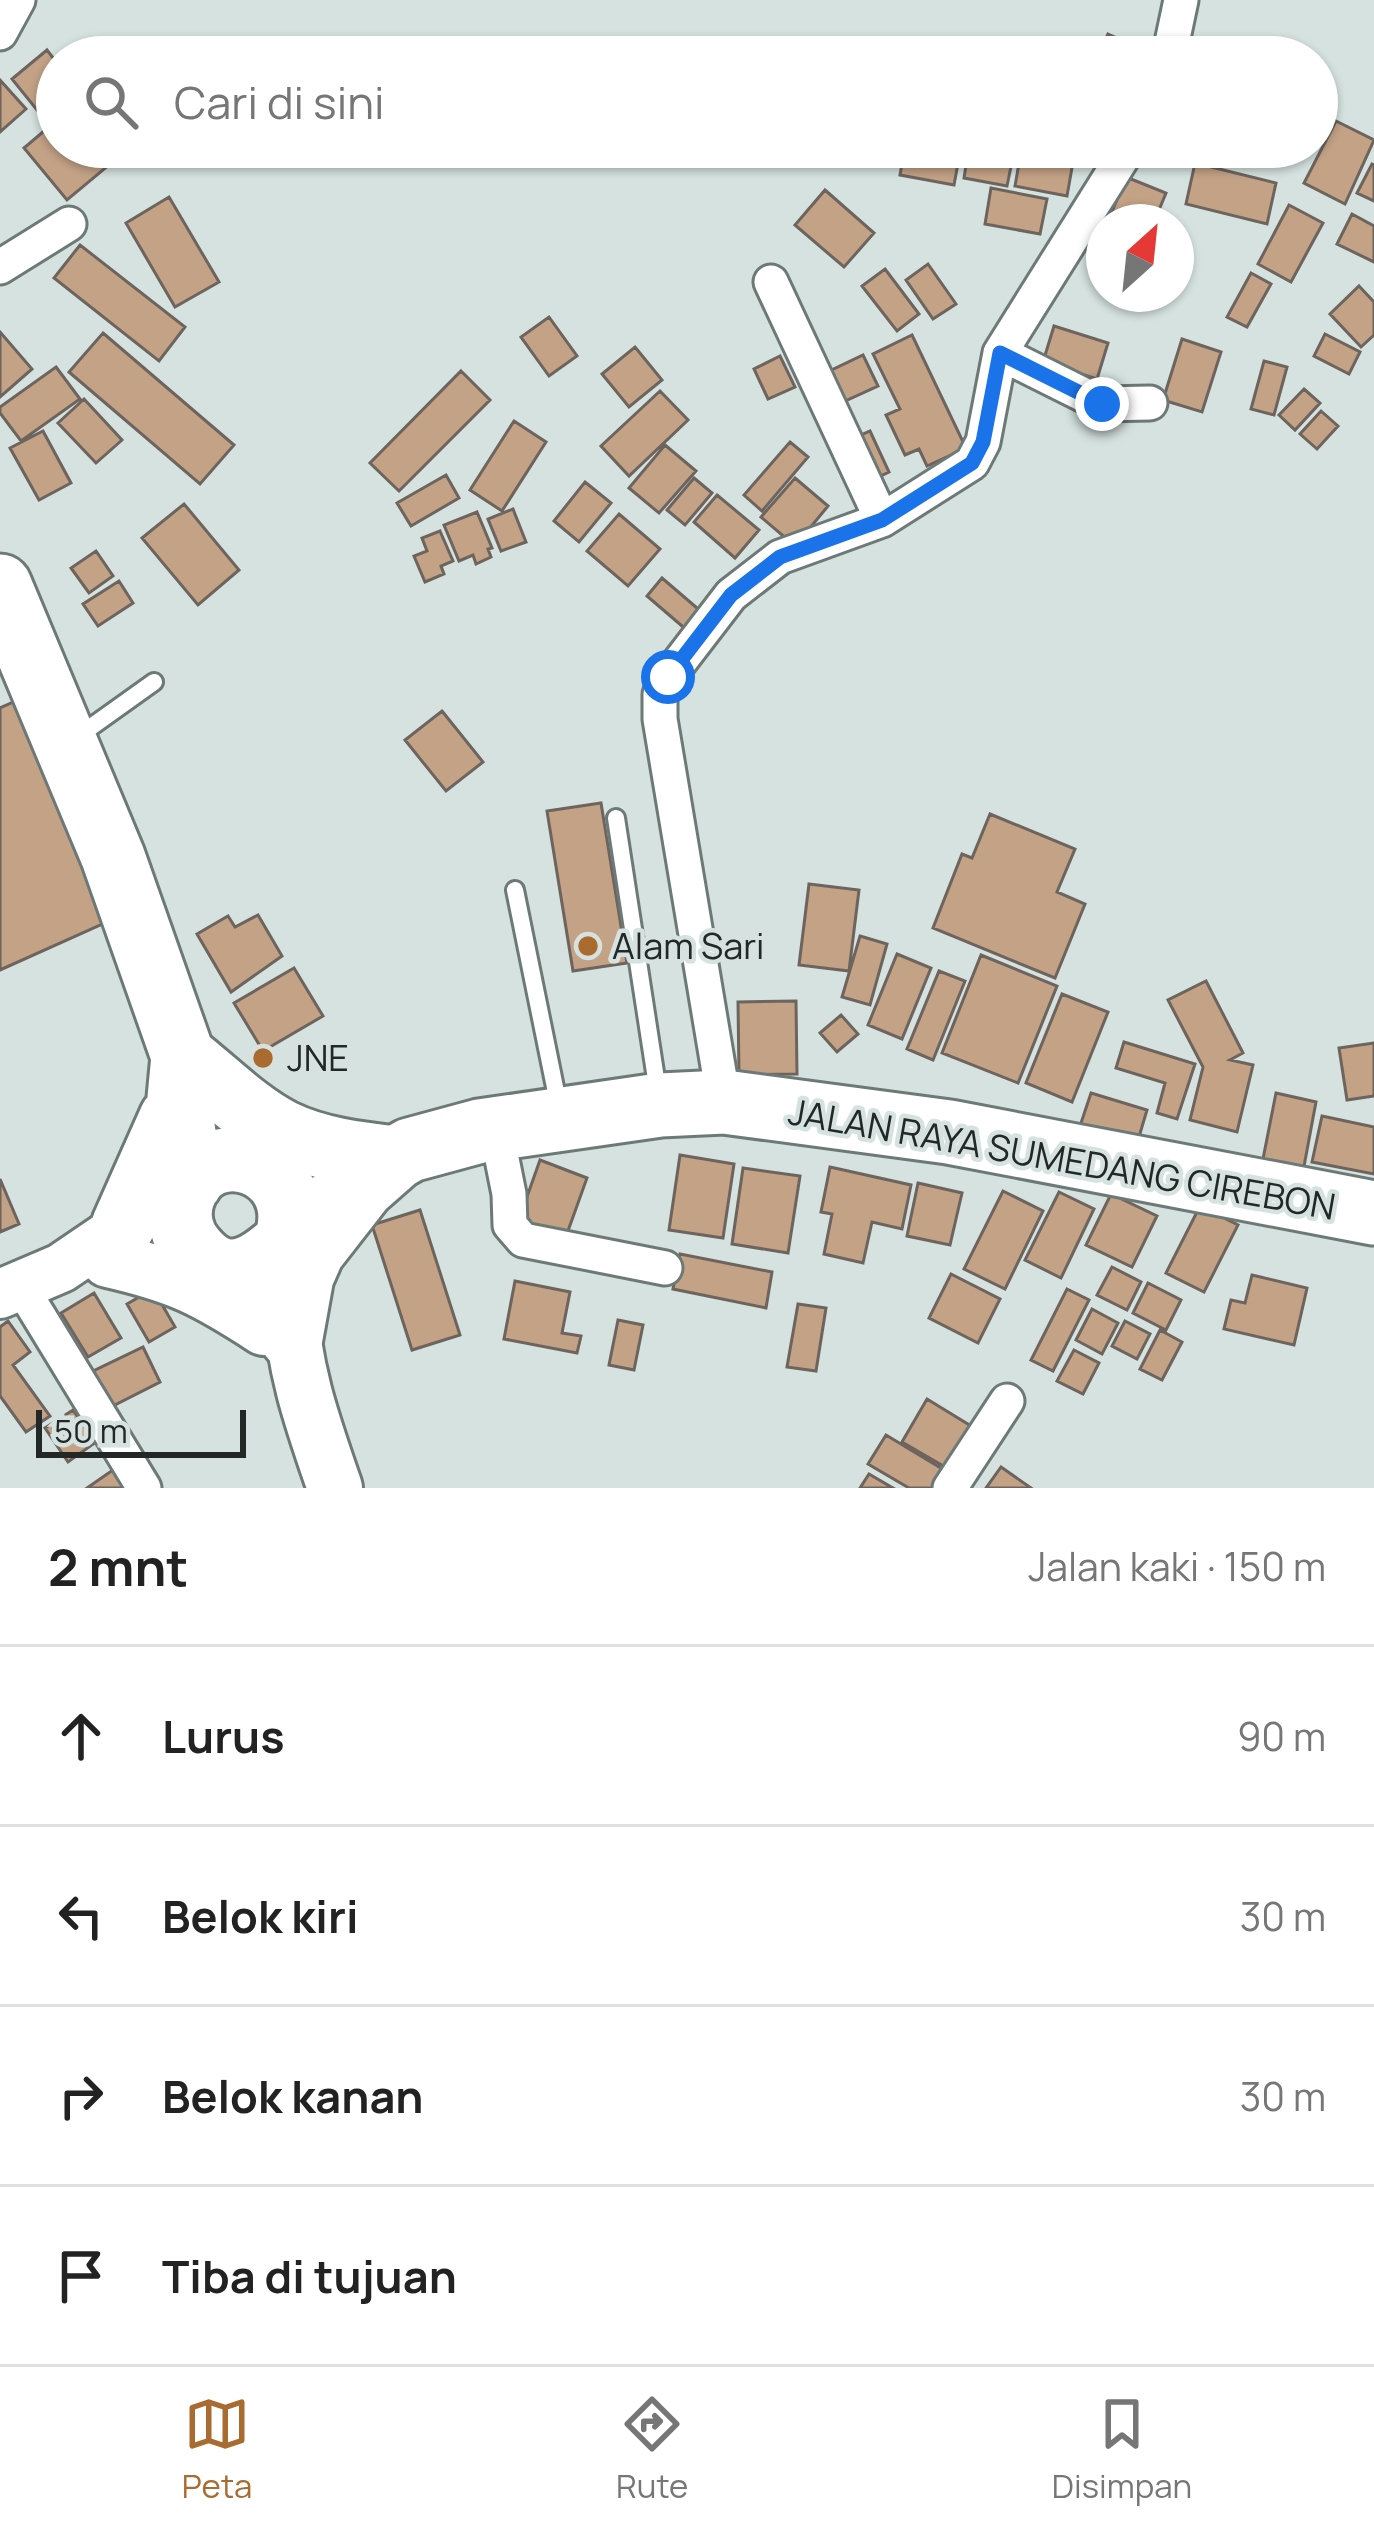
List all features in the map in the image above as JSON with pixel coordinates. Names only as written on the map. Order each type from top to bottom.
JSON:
[{"type":"highway","points":[[0,586],[20,649],[113,856],[194,1080],[285,1190],[290,1205],[287,1237]]},
{"type":"highway","points":[[194,1080],[286,1134],[370,1166]]},
{"type":"highway","points":[[191,1182],[194,1080]]},
{"type":"highway","points":[[62,1267],[194,1080]]},
{"type":"highway","name":"JALAN RAYA SUMEDANG CIREBON","points":[[370,1166],[410,1150],[561,1118],[724,1102],[949,1132],[1374,1213]]},
{"type":"highway","points":[[232,1160],[263,1167],[370,1166],[262,1264],[244,1269],[208,1262],[184,1234],[182,1198],[191,1182],[202,1171],[232,1160]]},
{"type":"highway","points":[[285,1351],[302,1276],[313,1250],[370,1166]]},
{"type":"main road","points":[[62,1267],[191,1182]]},
{"type":"main road","points":[[285,1351],[287,1237]]},
{"type":"main road","points":[[62,1267],[158,1255],[208,1262],[285,1351],[335,1488]]},
{"type":"main road","points":[[62,1267],[193,1284],[285,1351]]},
{"type":"street","points":[[0,33],[18,0]]},
{"type":"street","points":[[1173,36],[1181,0]]},
{"type":"street","points":[[724,1102],[659,694],[731,595],[780,557],[882,520],[972,463],[983,442],[1000,353],[1116,168]]},
{"type":"street","points":[[0,267],[69,224]]},
{"type":"street","points":[[771,282],[882,520]]},
{"type":"street","points":[[1000,353],[1102,404],[1150,403]]},
{"type":"street","points":[[496,1130],[510,1225],[524,1240],[665,1268]]},
{"type":"street","points":[[62,1267],[144,1488]]},
{"type":"street","points":[[950,1488],[1007,1401]]},
{"type":"lane","points":[[67,745],[154,682]]},
{"type":"lane","points":[[616,818],[660,1105]]},
{"type":"lane","points":[[515,890],[561,1118]]},
{"type":"building","points":[[36,59],[36,109],[12,79]]},
{"type":"building","points":[[0,80],[26,109],[0,132]]},
{"type":"building","points":[[1338,122],[1374,140],[1345,204],[1304,183],[1312,168],[1338,168]]},
{"type":"building","points":[[36,138],[36,163],[24,148]]},
{"type":"building","points":[[1374,165],[1374,201],[1357,193]]},
{"type":"building","points":[[41,168],[105,168],[67,200]]},
{"type":"building","points":[[901,168],[957,168],[954,185],[900,175]]},
{"type":"building","points":[[966,168],[1011,168],[1007,186],[964,178]]},
{"type":"building","points":[[1018,168],[1072,168],[1067,196],[1015,186]]},
{"type":"building","points":[[1194,168],[1215,168],[1276,183],[1267,224],[1186,204]]},
{"type":"building","points":[[1126,177],[1166,193],[1161,204],[1115,204]]},
{"type":"building","points":[[991,188],[1047,199],[1040,234],[985,224]]},
{"type":"building","points":[[825,190],[874,233],[844,267],[795,225]]},
{"type":"building","points":[[169,197],[219,282],[175,307],[126,223]]},
{"type":"building","points":[[1289,205],[1323,223],[1291,282],[1258,264]]},
{"type":"building","points":[[1352,214],[1374,226],[1374,262],[1337,244]]},
{"type":"building","points":[[80,245],[185,327],[159,361],[54,278]]},
{"type":"building","points":[[928,264],[956,304],[933,319],[906,280]]},
{"type":"building","points":[[885,269],[919,314],[897,331],[862,286]]},
{"type":"building","points":[[1251,273],[1271,284],[1247,327],[1227,317]]},
{"type":"building","points":[[1359,286],[1374,302],[1374,335],[1361,347],[1330,314]]},
{"type":"building","points":[[549,317],[577,356],[549,376],[521,337]]},
{"type":"building","points":[[1054,326],[1108,343],[1097,379],[1043,362]]},
{"type":"building","points":[[0,332],[32,369],[0,397]]},
{"type":"building","points":[[103,333],[234,445],[200,484],[69,372]]},
{"type":"building","points":[[1325,334],[1360,352],[1349,374],[1314,356]]},
{"type":"building","points":[[912,335],[966,448],[927,466],[919,449],[905,455],[886,415],[900,409],[873,354]]},
{"type":"building","points":[[1182,339],[1221,352],[1202,412],[1163,400]]},
{"type":"building","points":[[635,347],[662,380],[629,407],[602,374]]},
{"type":"building","points":[[863,355],[878,386],[832,407],[817,377]]},
{"type":"building","points":[[780,356],[795,387],[768,399],[754,369]]},
{"type":"building","points":[[1264,361],[1287,367],[1274,415],[1251,409]]},
{"type":"building","points":[[56,367],[80,399],[21,441],[0,407]]},
{"type":"building","points":[[461,371],[490,400],[399,491],[370,463]]},
{"type":"building","points":[[1304,389],[1320,403],[1295,430],[1279,415]]},
{"type":"building","points":[[660,391],[688,420],[629,476],[601,446]]},
{"type":"building","points":[[84,399],[122,440],[96,463],[58,423]]},
{"type":"building","points":[[1321,411],[1338,426],[1317,449],[1300,434]]},
{"type":"building","points":[[514,421],[546,442],[502,511],[470,490]]},
{"type":"building","points":[[43,431],[71,483],[39,500],[10,448]]},
{"type":"building","points":[[870,431],[889,472],[872,480],[852,439]]},
{"type":"building","points":[[790,442],[808,457],[762,511],[744,495]]},
{"type":"building","points":[[665,445],[696,471],[659,513],[629,488]]},
{"type":"building","points":[[446,475],[459,498],[411,526],[397,503]]},
{"type":"building","points":[[694,478],[712,493],[685,525],[667,510]]},
{"type":"building","points":[[795,478],[828,506],[795,546],[761,517]]},
{"type":"building","points":[[585,482],[611,503],[579,542],[554,521]]},
{"type":"building","points":[[717,495],[759,530],[735,558],[694,522]]},
{"type":"building","points":[[184,504],[239,570],[198,605],[142,538]]},
{"type":"building","points":[[513,509],[526,542],[501,551],[488,519]]},
{"type":"building","points":[[477,512],[492,548],[488,549],[491,557],[476,564],[473,555],[459,561],[444,525]]},
{"type":"building","points":[[619,514],[660,549],[628,586],[587,551]]},
{"type":"building","points":[[440,531],[453,561],[441,566],[444,574],[425,582],[414,556],[427,551],[422,538]]},
{"type":"building","points":[[96,551],[113,576],[89,593],[71,568]]},
{"type":"building","points":[[662,578],[704,614],[689,632],[647,596]]},
{"type":"building","points":[[119,581],[133,603],[98,626],[83,604]]},
{"type":"building","points":[[18,700],[118,917],[0,970],[0,708]]},
{"type":"building","points":[[442,711],[483,762],[446,791],[405,740]]},
{"type":"building","points":[[601,803],[627,963],[573,971],[547,811]]},
{"type":"building","points":[[990,814],[1075,849],[1057,892],[1085,904],[1055,978],[933,928],[962,854],[972,858]]},
{"type":"building","points":[[809,884],[859,890],[849,971],[799,965]]},
{"type":"building","points":[[258,915],[282,956],[231,992],[197,934],[228,916],[235,927]]},
{"type":"building","points":[[860,936],[887,944],[870,1005],[842,997]]},
{"type":"building","points":[[897,954],[931,968],[902,1039],[868,1025]]},
{"type":"building","points":[[981,955],[1057,986],[1018,1083],[942,1053]]},
{"type":"building","points":[[294,968],[323,1016],[263,1051],[234,1003]]},
{"type":"building","points":[[939,971],[965,981],[933,1060],[907,1049]]},
{"type":"building","points":[[1206,981],[1243,1053],[1230,1060],[1253,1065],[1237,1132],[1190,1120],[1203,1067],[1168,1000]]},
{"type":"building","points":[[1062,994],[1108,1012],[1072,1102],[1026,1083]]},
{"type":"building","points":[[796,1001],[797,1074],[739,1075],[738,1002]]},
{"type":"building","points":[[841,1015],[858,1034],[837,1052],[820,1033]]},
{"type":"building","points":[[1124,1042],[1195,1064],[1177,1119],[1157,1113],[1165,1083],[1116,1068]]},
{"type":"building","points":[[1374,1043],[1374,1096],[1347,1100],[1339,1048]]},
{"type":"building","points":[[1091,1093],[1147,1110],[1139,1137],[1119,1131],[1117,1137],[1080,1126]]},
{"type":"building","points":[[1276,1093],[1316,1102],[1302,1177],[1261,1169]]},
{"type":"building","points":[[1322,1116],[1374,1127],[1374,1174],[1312,1162]]},
{"type":"building","points":[[680,1155],[734,1164],[723,1238],[669,1230]]},
{"type":"building","points":[[540,1160],[587,1178],[564,1242],[517,1225]]},
{"type":"building","points":[[830,1167],[911,1185],[902,1229],[872,1222],[863,1263],[824,1254],[832,1214],[821,1212]]},
{"type":"building","points":[[743,1168],[800,1176],[788,1253],[732,1244]]},
{"type":"building","points":[[0,1179],[19,1224],[0,1232]]},
{"type":"building","points":[[918,1183],[962,1193],[950,1245],[907,1236]]},
{"type":"building","points":[[1003,1191],[1043,1211],[1005,1289],[964,1269]]},
{"type":"building","points":[[1059,1192],[1094,1209],[1061,1278],[1025,1260]]},
{"type":"building","points":[[1111,1194],[1157,1216],[1132,1267],[1086,1245]]},
{"type":"building","points":[[1200,1206],[1238,1225],[1204,1292],[1166,1273]]},
{"type":"building","points":[[420,1210],[460,1335],[412,1350],[372,1225]]},
{"type":"building","points":[[680,1254],[772,1272],[766,1308],[673,1289]]},
{"type":"building","points":[[1112,1267],[1141,1282],[1127,1310],[1097,1295]]},
{"type":"building","points":[[951,1274],[1000,1299],[978,1343],[929,1318]]},
{"type":"building","points":[[1252,1275],[1307,1288],[1294,1345],[1224,1329],[1231,1300],[1245,1303]]},
{"type":"building","points":[[515,1281],[570,1292],[562,1333],[581,1336],[577,1353],[504,1339]]},
{"type":"building","points":[[1148,1283],[1181,1300],[1166,1330],[1133,1313]]},
{"type":"building","points":[[153,1289],[175,1327],[149,1342],[127,1304]]},
{"type":"building","points":[[1067,1289],[1089,1300],[1053,1371],[1031,1360]]},
{"type":"building","points":[[94,1293],[121,1338],[88,1357],[61,1313]]},
{"type":"building","points":[[798,1304],[826,1308],[816,1371],[787,1367]]},
{"type":"building","points":[[1092,1309],[1118,1323],[1102,1354],[1076,1340]]},
{"type":"building","points":[[618,1320],[643,1325],[634,1370],[609,1365]]},
{"type":"building","points":[[8,1321],[30,1352],[13,1365],[50,1416],[26,1432],[0,1396],[0,1327]]},
{"type":"building","points":[[1125,1321],[1150,1334],[1137,1359],[1112,1346]]},
{"type":"building","points":[[1160,1330],[1182,1342],[1162,1380],[1140,1369]]},
{"type":"building","points":[[143,1347],[160,1382],[105,1410],[87,1374]]},
{"type":"building","points":[[1074,1350],[1099,1363],[1083,1394],[1057,1381]]},
{"type":"building","points":[[927,1399],[976,1429],[952,1471],[902,1442]]},
{"type":"building","points":[[73,1410],[96,1442],[68,1462],[45,1428]]},
{"type":"building","points":[[886,1435],[949,1473],[940,1488],[909,1488],[868,1464]]},
{"type":"building","points":[[120,1465],[136,1488],[87,1488]]},
{"type":"building","points":[[1001,1467],[1031,1488],[986,1488]]},
{"type":"building","points":[[869,1474],[893,1488],[860,1488]]},
{"type":"place","name":"Alam Sari","points":[[588,946]]},
{"type":"place","name":"JNE","points":[[263,1058]]},
{"type":"route","points":[[668,677],[731,595],[780,557],[882,520],[972,463],[983,442],[1000,353],[1102,404]]}]
